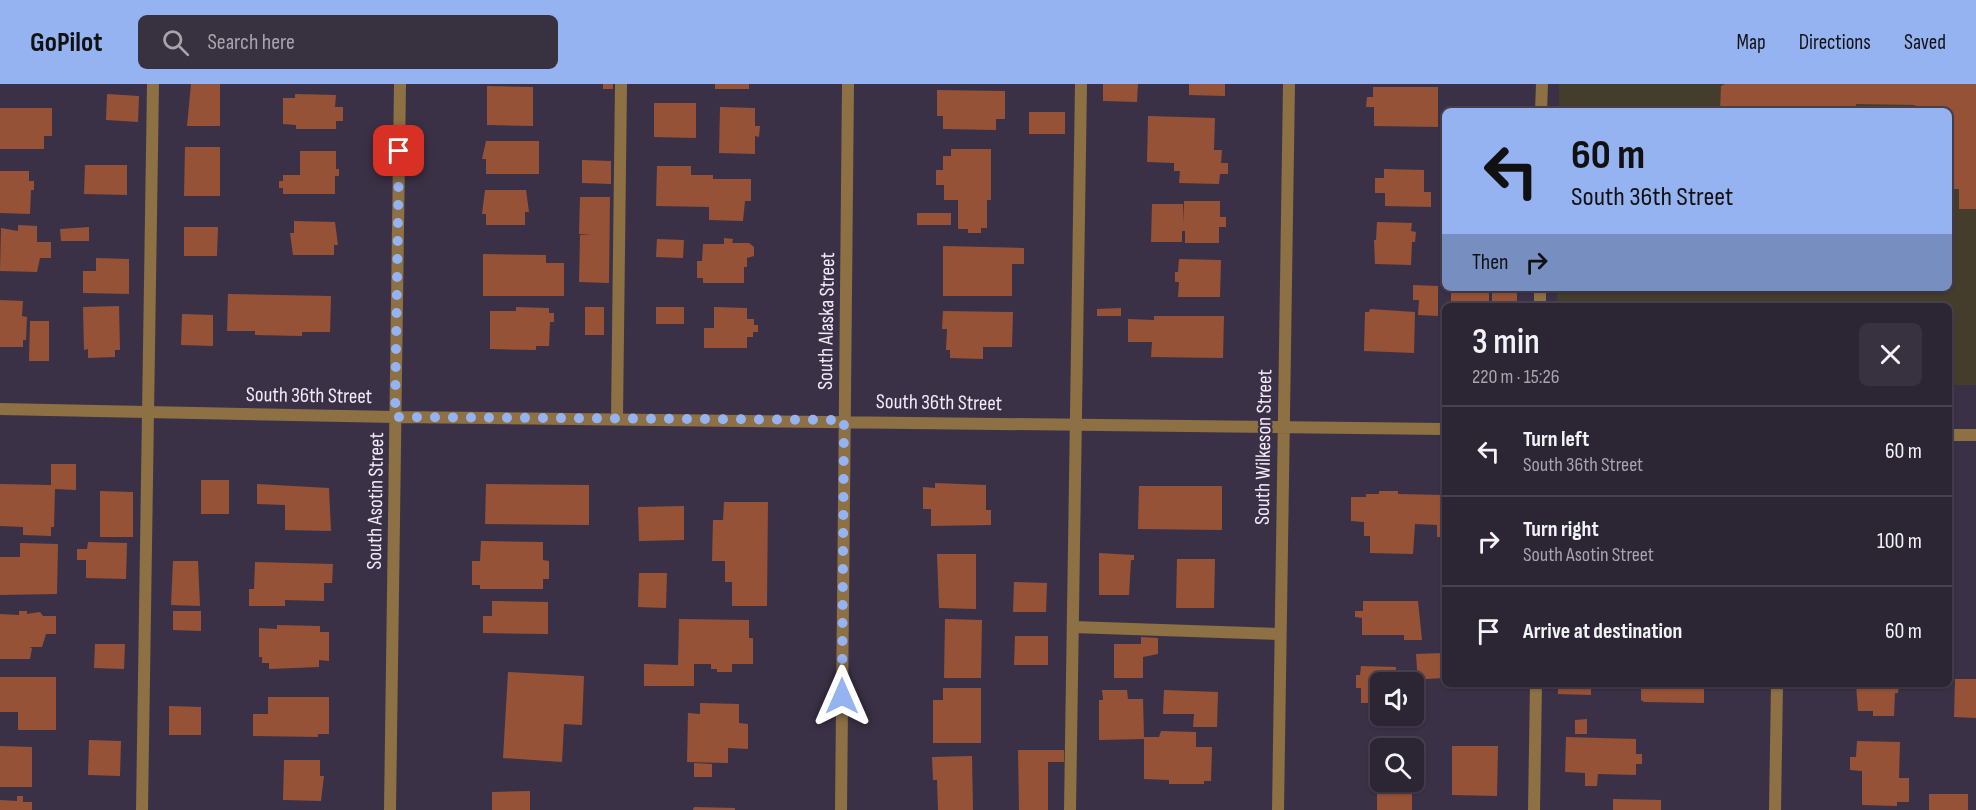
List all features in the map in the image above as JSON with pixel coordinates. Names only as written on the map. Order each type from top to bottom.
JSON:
[{"type":"street","points":[[142,810],[150,412],[153,84]]},
{"type":"street","name":"South Asotin Street","points":[[390,810],[400,84]]},
{"type":"street","points":[[617,418],[621,84]]},
{"type":"street","name":"South Alaska Street","points":[[840,810],[848,84]]},
{"type":"street","points":[[1070,810],[1081,84]]},
{"type":"street","name":"South Wilkeson Street","points":[[1278,810],[1282,427],[1289,84]]},
{"type":"street","points":[[1541,108],[1542,84]]},
{"type":"street","name":"South 36th Street","points":[[0,409],[395,417],[844,420],[1442,429]]},
{"type":"street","points":[[1952,435],[1976,435]]},
{"type":"street","points":[[1073,627],[1280,634]]},
{"type":"street","points":[[1534,810],[1536,687]]},
{"type":"street","points":[[1775,810],[1777,687]]},
{"type":"shaded area","points":[[1559,84],[1976,84],[1976,385],[1952,385],[1952,303],[1557,303],[1557,291],[1952,291],[1952,108],[1559,108]]},
{"type":"building","points":[[191,84],[220,84],[220,126],[187,126]]},
{"type":"building","points":[[603,84],[613,84],[613,89],[603,89]]},
{"type":"building","points":[[715,84],[749,84],[749,89],[715,89]]},
{"type":"building","points":[[1103,84],[1138,84],[1137,102],[1103,101]]},
{"type":"building","points":[[1189,84],[1225,84],[1225,96],[1189,95]]},
{"type":"building","points":[[1725,84],[1976,84],[1976,209],[1959,209],[1959,189],[1952,189],[1952,108],[1856,104],[1856,108],[1720,108],[1721,86]]},
{"type":"building","points":[[487,86],[533,87],[533,126],[487,125]]},
{"type":"building","points":[[1373,87],[1438,87],[1438,127],[1374,126],[1374,107],[1366,107],[1367,97],[1373,97]]},
{"type":"building","points":[[937,90],[1005,91],[1005,119],[996,119],[996,130],[943,129],[943,116],[937,116]]},
{"type":"building","points":[[107,94],[139,96],[138,122],[106,120]]},
{"type":"building","points":[[295,94],[336,95],[335,107],[343,107],[343,121],[336,121],[336,129],[296,129],[296,125],[283,124],[283,98],[295,98]]},
{"type":"building","points":[[654,103],[696,103],[696,138],[654,137]]},
{"type":"building","points":[[720,107],[755,108],[755,126],[760,126],[759,137],[755,136],[755,154],[719,153]]},
{"type":"building","points":[[0,108],[52,108],[52,136],[44,136],[44,149],[0,149]]},
{"type":"building","points":[[1029,112],[1065,112],[1065,134],[1029,134]]},
{"type":"building","points":[[1148,116],[1215,118],[1214,150],[1222,150],[1221,163],[1228,163],[1228,174],[1220,174],[1219,184],[1179,183],[1180,171],[1174,171],[1174,163],[1147,162]]},
{"type":"building","points":[[486,141],[539,141],[539,174],[486,174],[486,159],[482,159]]},
{"type":"building","points":[[185,147],[220,147],[220,196],[184,196]]},
{"type":"building","points":[[951,149],[991,149],[991,200],[987,200],[987,228],[981,228],[981,233],[968,233],[968,229],[958,229],[958,200],[944,200],[944,185],[936,185],[936,170],[943,170],[943,156],[951,156]]},
{"type":"building","points":[[300,151],[336,151],[336,169],[339,169],[339,176],[335,176],[335,194],[283,194],[283,188],[279,188],[279,181],[283,181],[283,175],[300,175]]},
{"type":"building","points":[[582,160],[611,161],[611,184],[582,183]]},
{"type":"building","points":[[85,165],[127,165],[127,195],[84,194]]},
{"type":"building","points":[[657,166],[691,166],[691,175],[713,175],[713,179],[751,179],[751,201],[745,201],[743,221],[709,220],[709,207],[656,206]]},
{"type":"building","points":[[1384,169],[1424,170],[1424,192],[1431,192],[1431,207],[1385,206],[1385,193],[1375,193],[1375,178],[1384,178]]},
{"type":"building","points":[[0,171],[29,171],[29,181],[34,181],[34,190],[31,190],[30,214],[0,213]]},
{"type":"building","points":[[485,190],[526,190],[529,212],[525,212],[525,225],[486,225],[486,214],[482,214]]},
{"type":"building","points":[[580,197],[610,197],[609,283],[579,282],[580,235],[591,235],[579,234]]},
{"type":"building","points":[[1184,201],[1220,201],[1220,217],[1226,217],[1226,227],[1219,227],[1219,243],[1185,243],[1185,231],[1182,231],[1182,242],[1151,242],[1152,204],[1183,204],[1184,224]]},
{"type":"building","points":[[917,213],[951,213],[951,225],[917,225]]},
{"type":"building","points":[[294,221],[335,222],[338,245],[334,245],[334,255],[293,255],[290,233],[294,233]]},
{"type":"building","points":[[1377,222],[1412,223],[1411,231],[1416,232],[1415,242],[1412,242],[1411,265],[1375,264],[1374,240],[1376,240]]},
{"type":"building","points":[[18,225],[37,226],[37,242],[51,242],[51,258],[40,258],[37,272],[0,271],[1,228],[18,231]]},
{"type":"building","points":[[89,227],[89,241],[61,241],[60,229]]},
{"type":"building","points":[[184,227],[218,227],[217,256],[184,256]]},
{"type":"building","points":[[724,238],[733,239],[732,243],[749,243],[754,247],[754,256],[747,258],[747,267],[744,267],[744,283],[703,283],[703,278],[697,278],[697,261],[702,261],[703,244],[724,244]]},
{"type":"building","points":[[657,239],[684,240],[683,258],[656,257]]},
{"type":"building","points":[[943,246],[1024,248],[1024,264],[1012,264],[1012,296],[943,296]]},
{"type":"building","points":[[483,254],[546,255],[546,263],[564,263],[564,296],[483,296]]},
{"type":"building","points":[[96,258],[129,259],[129,294],[83,293],[83,271],[96,271]]},
{"type":"building","points":[[1179,259],[1221,260],[1220,297],[1178,297],[1179,282],[1175,282],[1175,272],[1178,272]]},
{"type":"building","points":[[1413,285],[1438,286],[1438,316],[1418,315],[1419,300],[1413,300]]},
{"type":"building","points":[[1451,291],[1489,291],[1489,303],[1451,303]]},
{"type":"building","points":[[1492,291],[1517,291],[1517,303],[1492,303]]},
{"type":"building","points":[[228,294],[331,296],[330,332],[302,332],[302,336],[255,335],[255,331],[227,331]]},
{"type":"building","points":[[0,300],[23,301],[22,316],[27,317],[26,340],[23,340],[23,347],[0,347]]},
{"type":"building","points":[[119,306],[120,350],[115,350],[115,357],[88,358],[88,349],[84,350],[83,307]]},
{"type":"building","points":[[516,307],[549,308],[549,313],[554,313],[554,322],[550,322],[549,346],[536,346],[536,350],[490,349],[490,311],[516,311]]},
{"type":"building","points":[[585,307],[604,307],[604,335],[585,335]]},
{"type":"building","points":[[656,307],[684,307],[684,324],[656,324]]},
{"type":"building","points":[[714,307],[747,308],[747,319],[754,319],[754,325],[758,325],[758,332],[753,332],[753,337],[747,337],[747,348],[704,348],[704,328],[714,328]]},
{"type":"building","points":[[1121,308],[1121,316],[1097,316],[1097,309]]},
{"type":"building","points":[[1370,309],[1415,312],[1414,353],[1364,351],[1365,312],[1369,312]]},
{"type":"building","points":[[943,311],[1013,312],[1012,347],[983,347],[983,359],[950,358],[950,350],[946,350],[947,329],[942,329]]},
{"type":"building","points":[[182,314],[213,315],[213,346],[181,345]]},
{"type":"building","points":[[1154,316],[1224,316],[1223,358],[1151,357],[1152,342],[1128,342],[1128,319],[1154,320]]},
{"type":"building","points":[[30,321],[49,321],[49,361],[29,361]]},
{"type":"building","points":[[51,464],[76,464],[76,490],[55,489],[54,527],[51,527],[51,536],[23,535],[23,527],[0,526],[0,484],[51,485]]},
{"type":"building","points":[[201,480],[229,480],[229,514],[201,514]]},
{"type":"building","points":[[935,483],[986,485],[986,510],[991,510],[991,525],[931,526],[931,509],[923,509],[923,487],[935,488]]},
{"type":"building","points":[[257,484],[329,488],[331,531],[285,530],[285,505],[257,504]]},
{"type":"building","points":[[486,484],[589,485],[589,525],[485,524]]},
{"type":"building","points":[[1139,486],[1222,486],[1222,530],[1138,529]]},
{"type":"building","points":[[100,491],[133,492],[133,537],[100,537]]},
{"type":"building","points":[[1379,491],[1398,491],[1398,494],[1442,495],[1442,537],[1437,537],[1437,525],[1415,524],[1413,554],[1370,553],[1370,536],[1364,536],[1364,522],[1351,521],[1351,497],[1379,494]]},
{"type":"building","points":[[724,502],[768,502],[767,606],[732,606],[732,582],[725,582],[725,561],[712,561],[713,520],[723,520]]},
{"type":"building","points":[[684,506],[684,540],[639,541],[638,507]]},
{"type":"building","points":[[481,541],[543,542],[543,560],[549,561],[549,579],[543,579],[543,589],[480,589],[480,585],[472,585],[472,561],[480,561]]},
{"type":"building","points":[[88,542],[127,543],[126,579],[86,578],[86,560],[77,560],[77,549],[87,549]]},
{"type":"building","points":[[20,543],[58,544],[57,594],[0,595],[0,557],[20,557]]},
{"type":"building","points":[[1099,553],[1134,555],[1134,560],[1131,560],[1129,595],[1099,595]]},
{"type":"building","points":[[937,554],[976,554],[976,609],[939,608]]},
{"type":"building","points":[[1177,559],[1215,559],[1214,608],[1176,608]]},
{"type":"building","points":[[173,561],[198,561],[200,606],[171,605]]},
{"type":"building","points":[[255,562],[333,564],[332,583],[324,583],[324,601],[285,600],[285,606],[249,606],[249,589],[254,589]]},
{"type":"building","points":[[639,573],[667,573],[666,608],[638,607]]},
{"type":"building","points":[[1014,582],[1047,583],[1046,612],[1013,612]]},
{"type":"building","points":[[492,601],[548,602],[548,634],[483,633],[483,616],[492,616]]},
{"type":"building","points":[[1363,601],[1418,601],[1422,640],[1404,640],[1404,635],[1362,635],[1362,618],[1355,617],[1355,611],[1363,611]]},
{"type":"building","points":[[19,611],[27,611],[27,614],[40,612],[43,616],[56,616],[56,634],[46,634],[42,647],[29,647],[32,648],[30,659],[0,659],[0,614],[19,615]]},
{"type":"building","points":[[173,611],[201,611],[201,631],[173,630]]},
{"type":"building","points":[[679,619],[749,620],[749,638],[753,638],[753,664],[732,664],[732,672],[717,672],[717,669],[711,669],[711,664],[694,664],[694,686],[644,686],[644,664],[678,665]]},
{"type":"building","points":[[945,619],[982,620],[981,678],[944,678]]},
{"type":"building","points":[[277,625],[320,626],[320,632],[329,632],[329,661],[319,660],[319,667],[269,669],[269,663],[262,663],[262,657],[259,657],[259,628],[277,629]]},
{"type":"building","points":[[1015,636],[1048,636],[1048,665],[1014,665]]},
{"type":"building","points":[[1141,637],[1158,638],[1158,654],[1143,657],[1143,678],[1114,678],[1114,644],[1141,644]]},
{"type":"building","points":[[95,644],[125,644],[124,669],[94,668]]},
{"type":"building","points":[[1442,653],[1442,678],[1426,679],[1426,684],[1424,684],[1424,672],[1417,672],[1416,654]]},
{"type":"building","points":[[1361,666],[1396,667],[1396,672],[1370,672],[1370,703],[1361,703],[1361,688],[1356,688],[1356,675],[1360,675]]},
{"type":"building","points":[[508,672],[584,676],[582,725],[564,724],[562,762],[503,758]]},
{"type":"building","points":[[0,677],[56,677],[56,730],[18,730],[18,712],[0,712]]},
{"type":"building","points":[[1955,679],[1976,679],[1976,718],[1954,717]]},
{"type":"building","points":[[1558,687],[1591,687],[1591,695],[1558,694]]},
{"type":"building","points":[[1641,687],[1704,687],[1704,703],[1644,702],[1641,700]]},
{"type":"building","points":[[1856,687],[1899,687],[1898,693],[1895,693],[1894,716],[1873,716],[1873,711],[1858,711]]},
{"type":"building","points":[[943,688],[981,688],[981,743],[933,743],[933,700],[943,700]]},
{"type":"building","points":[[1102,690],[1127,690],[1128,699],[1143,699],[1144,737],[1159,737],[1161,731],[1196,732],[1196,747],[1212,747],[1211,781],[1204,781],[1204,784],[1169,784],[1169,780],[1144,779],[1144,739],[1099,740],[1099,700],[1103,700]]},
{"type":"building","points":[[1164,690],[1218,692],[1217,727],[1193,727],[1194,714],[1163,714]]},
{"type":"building","points":[[268,697],[329,697],[329,734],[318,734],[318,737],[253,736],[253,714],[268,714]]},
{"type":"building","points":[[700,703],[739,704],[739,723],[748,724],[748,749],[728,748],[728,763],[687,762],[688,713],[700,714]]},
{"type":"building","points":[[169,706],[201,707],[201,735],[169,735]]},
{"type":"building","points":[[1587,719],[1587,734],[1575,734],[1575,720]]},
{"type":"building","points":[[1566,737],[1636,739],[1636,754],[1642,754],[1642,764],[1636,764],[1636,775],[1598,774],[1597,786],[1585,786],[1585,773],[1565,772]]},
{"type":"building","points":[[89,740],[121,741],[120,776],[88,775]]},
{"type":"building","points":[[1857,741],[1900,742],[1899,778],[1909,778],[1909,802],[1897,802],[1897,806],[1862,805],[1862,771],[1850,770],[1850,757],[1856,757]]},
{"type":"building","points":[[0,746],[32,747],[32,787],[0,787]]},
{"type":"building","points":[[1452,746],[1498,746],[1497,796],[1452,795]]},
{"type":"building","points":[[1018,750],[1064,750],[1064,762],[1048,762],[1048,810],[1019,810]]},
{"type":"building","points":[[972,756],[973,810],[938,810],[937,780],[933,780],[932,757]]},
{"type":"building","points":[[284,760],[320,760],[320,776],[324,776],[321,801],[283,800]]},
{"type":"building","points":[[694,763],[712,764],[712,777],[694,777]]},
{"type":"building","points":[[530,791],[530,810],[492,810],[492,792]]},
{"type":"building","points":[[1377,792],[1412,792],[1412,810],[1377,810]]},
{"type":"building","points":[[1929,794],[1968,794],[1968,810],[1929,810]]},
{"type":"building","points":[[17,796],[23,796],[23,802],[32,802],[32,810],[0,810],[0,800],[17,801]]},
{"type":"building","points":[[1613,799],[1661,800],[1661,810],[1613,810]]},
{"type":"building","points":[[694,807],[735,808],[735,810],[693,810]]},
{"type":"route","points":[[399,151],[395,417],[844,420],[842,696]]}]
